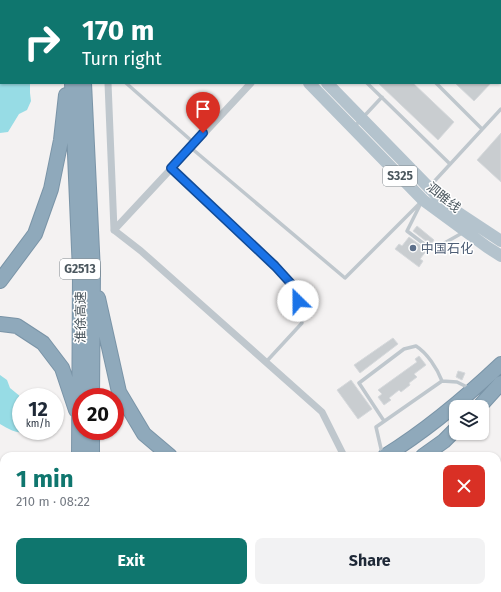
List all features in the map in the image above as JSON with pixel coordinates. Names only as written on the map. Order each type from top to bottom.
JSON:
[{"type":"highway","points":[[0,281],[34,234],[51,190],[61,140],[67,84]]},
{"type":"highway","name":"淮徐高速","points":[[72,84],[80,272],[80,388]]},
{"type":"highway","name":"淮徐高速","points":[[84,84],[93,272],[92,388]]},
{"type":"highway","points":[[93,272],[119,392],[144,434],[165,452]]},
{"type":"highway","points":[[0,324],[17,326],[43,343],[62,368],[72,397]]},
{"type":"highway","points":[[390,452],[430,424],[501,364]]},
{"type":"highway","points":[[485,400],[501,383]]},
{"type":"highway","points":[[429,452],[449,436]]},
{"type":"highway","name":"淮徐高速","points":[[79,440],[79,452]]},
{"type":"highway","points":[[92,440],[92,452]]},
{"type":"main road","name":"泗睢线","points":[[310,84],[423,200],[465,232],[501,256]]},
{"type":"main road","name":"泗睢线","points":[[328,84],[445,204],[501,242]]},
{"type":"street","points":[[108,84],[114,230]]},
{"type":"street","points":[[114,230],[250,84]]},
{"type":"street","points":[[114,230],[141,250],[322,412],[342,452]]},
{"type":"lane","points":[[127,84],[179,129],[192,145],[345,278],[423,200]]},
{"type":"lane","points":[[369,84],[450,164]]},
{"type":"lane","points":[[437,84],[482,129]]},
{"type":"lane","points":[[354,128],[382,97]]},
{"type":"lane","points":[[428,187],[501,109]]},
{"type":"lane","points":[[171,168],[275,266],[296,289],[302,323],[266,362]]},
{"type":"lane","points":[[423,200],[407,232],[432,250],[465,232]]},
{"type":"lane","points":[[384,421],[359,383],[404,349],[416,346],[422,350],[439,374],[442,381]]},
{"type":"lane","points":[[383,452],[376,427],[384,421],[442,381],[457,382],[472,390]]},
{"type":"water","points":[[0,84],[30,84],[31,101],[27,110],[19,114],[8,132],[0,133]]},
{"type":"water","points":[[0,375],[7,380],[12,390],[12,430],[0,424]]},
{"type":"building","points":[[379,84],[414,84],[454,122],[438,140]]},
{"type":"building","points":[[456,84],[490,84],[474,101]]},
{"type":"building","points":[[501,133],[501,182],[477,160]]},
{"type":"building","points":[[417,226],[434,240],[431,245],[413,231]]},
{"type":"building","name":"中国石化","points":[[409,237],[427,250],[420,259],[423,261],[419,267],[395,249],[399,244],[402,246]]},
{"type":"building","points":[[393,338],[398,344],[360,373],[354,365]]},
{"type":"building","points":[[419,356],[426,365],[414,374],[417,377],[409,383],[410,385],[401,392],[399,390],[389,398],[391,400],[384,405],[378,397],[382,394],[378,390],[417,362],[415,359]]},
{"type":"building","points":[[458,371],[465,373],[462,380],[456,377]]},
{"type":"building","points":[[351,380],[372,409],[358,419],[337,390]]},
{"type":"place","name":"中国石化","points":[[413,248]]},
{"type":"route","points":[[203,133],[171,168],[275,266],[296,289],[298,301]]}]
